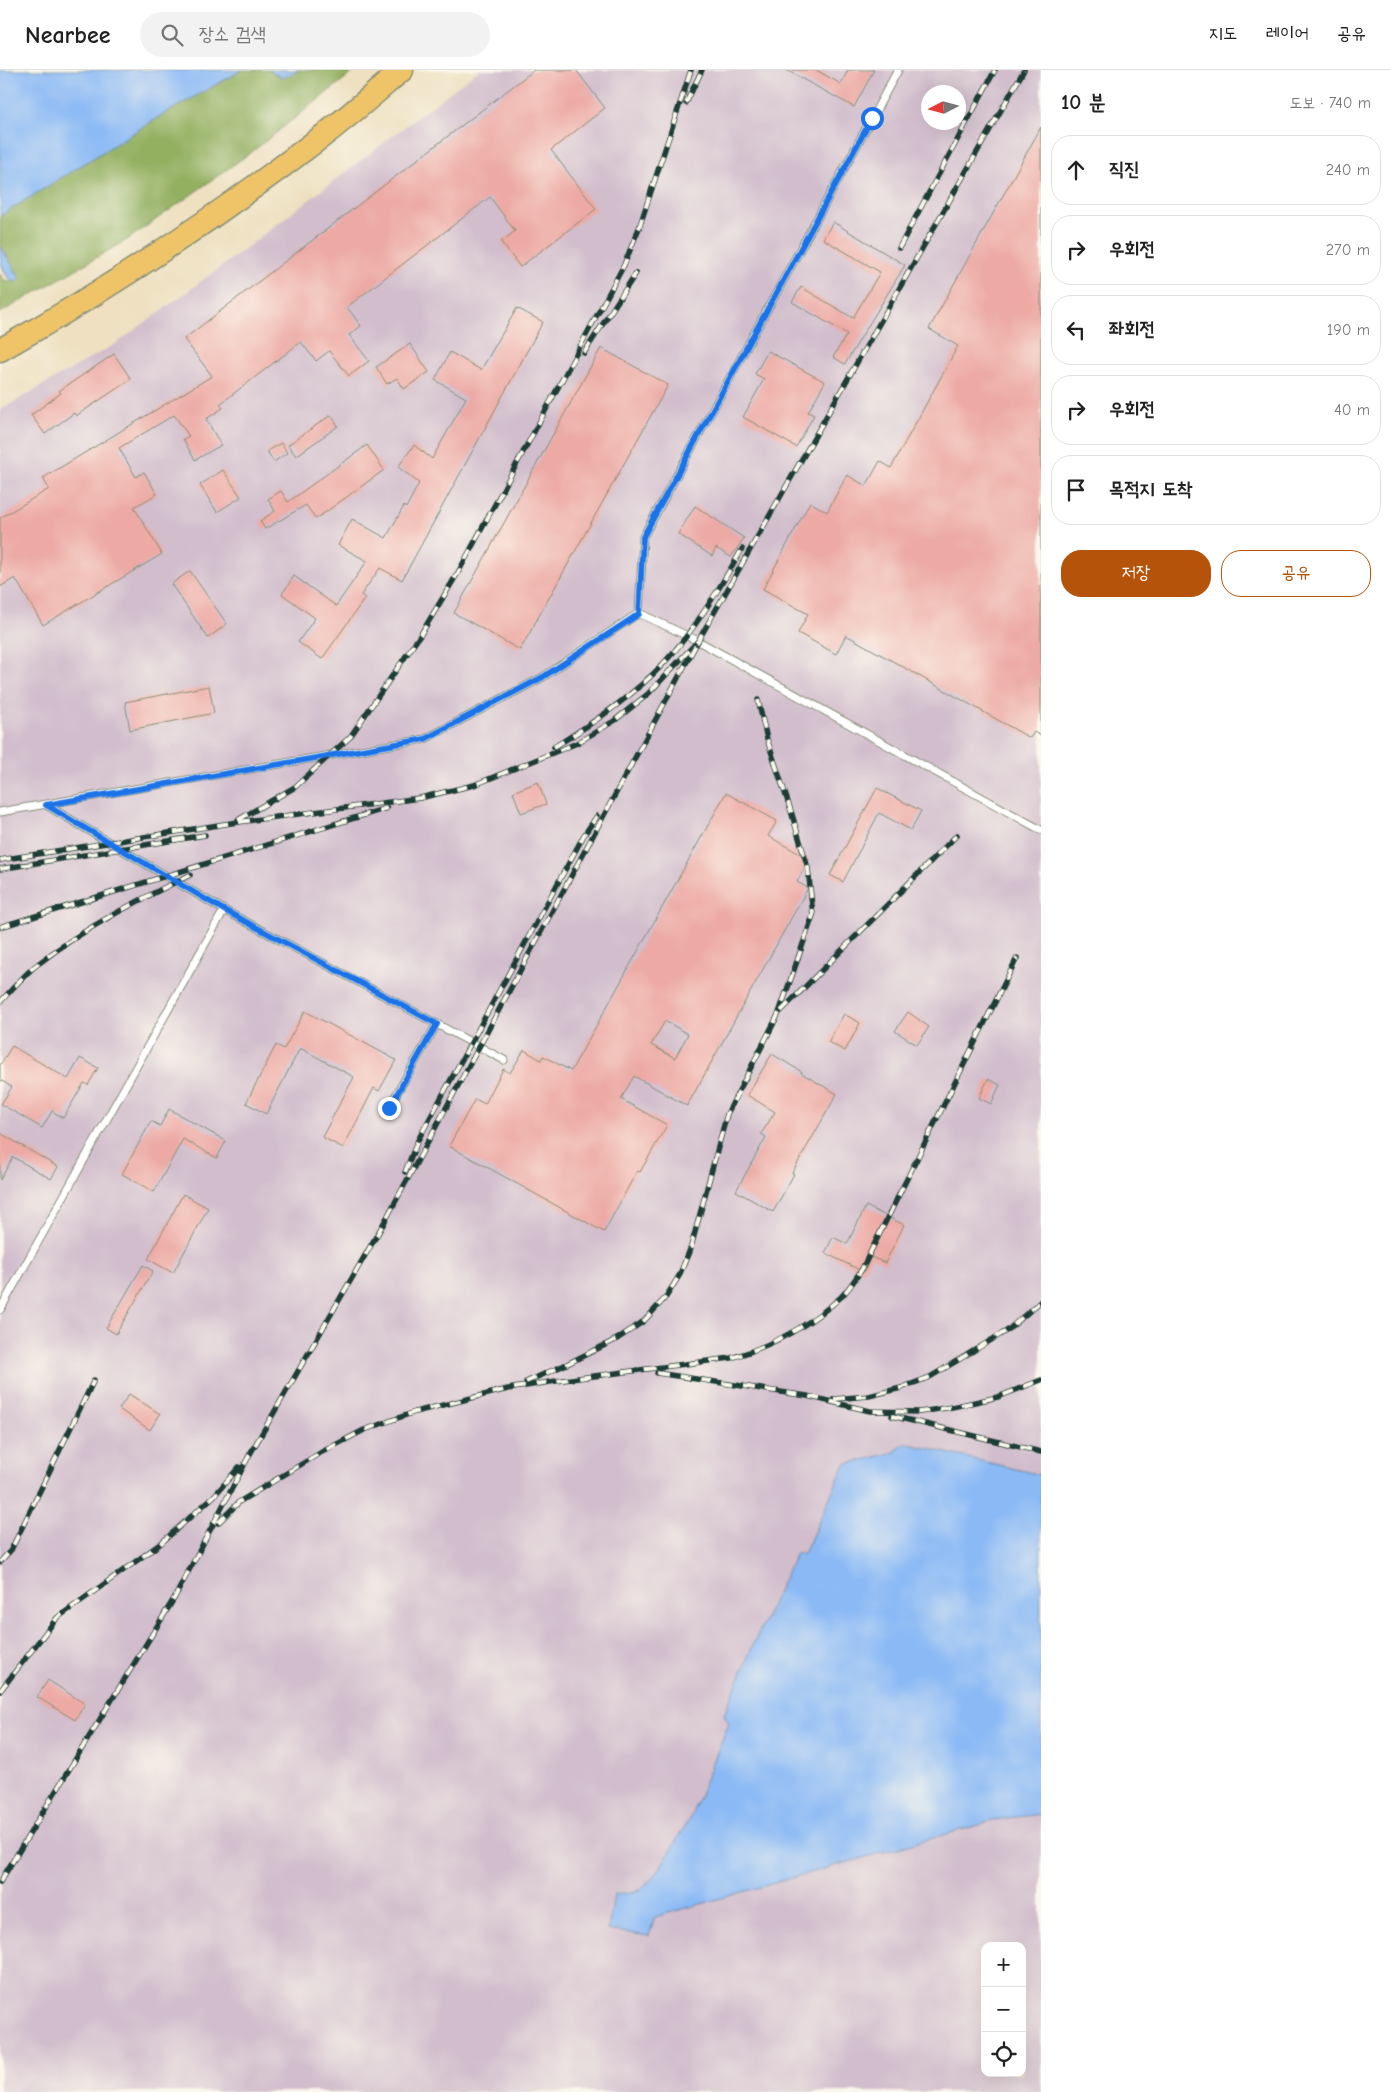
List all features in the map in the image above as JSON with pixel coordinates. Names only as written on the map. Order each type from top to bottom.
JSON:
[{"type":"highway","points":[[0,350],[38,329],[127,273],[221,210],[321,138],[402,70]]},
{"type":"lane","points":[[639,614],[643,537],[898,70]]},
{"type":"lane","points":[[0,812],[425,739],[543,677],[639,614]]},
{"type":"lane","points":[[639,614],[698,641],[1041,830]]},
{"type":"lane","points":[[46,805],[224,910],[504,1060]]},
{"type":"lane","points":[[0,1310],[224,910]]},
{"type":"lane","points":[[389,1108],[437,1024]]},
{"type":"shaded area","points":[[479,70],[1041,70],[1041,2092],[0,2092],[0,410],[117,343],[229,261]]},
{"type":"green space","points":[[242,70],[269,70],[283,78],[299,70],[356,70],[253,151],[127,240],[0,313],[0,274],[4,280],[15,282],[19,277],[0,245],[0,216],[157,118]]},
{"type":"water","points":[[0,70],[242,70],[157,118],[0,216]]},
{"type":"water","points":[[269,70],[299,70],[283,78]]},
{"type":"water","points":[[0,245],[19,277],[18,281],[15,282],[10,279],[4,271]]},
{"type":"water","points":[[905,1443],[1041,1475],[1041,1814],[1000,1819],[655,1917],[649,1936],[608,1930],[614,1895],[641,1890],[657,1873],[692,1814],[729,1723],[724,1715],[752,1647],[796,1553],[804,1554],[845,1464],[893,1453]]},
{"type":"building","points":[[534,70],[576,70],[605,108],[551,150],[596,209],[520,267],[501,242],[515,231],[490,197],[347,307],[361,326],[349,335],[369,361],[349,376],[329,351],[316,361],[301,342],[220,404],[223,408],[206,419],[221,445],[195,460],[183,439],[189,436],[174,415],[119,448],[136,477],[144,472],[157,494],[134,507],[162,554],[43,625],[15,578],[0,587],[0,518],[49,489],[43,478],[212,376],[184,339]]},
{"type":"building","points":[[786,70],[816,70],[841,84],[848,70],[874,70],[854,107]]},
{"type":"building","points":[[1041,127],[1041,736],[1034,732],[1030,738],[846,635],[836,654],[798,633],[808,614],[763,589],[810,502],[827,512],[847,475],[866,486],[880,461],[891,468],[958,346],[929,329]]},
{"type":"building","points":[[833,222],[905,265],[845,364],[833,357],[847,334],[792,302],[801,287],[853,318],[880,272],[823,239]]},
{"type":"building","points":[[517,308],[543,322],[402,580],[380,568],[361,595],[365,598],[322,659],[298,642],[315,618],[282,594],[294,576],[336,606],[367,561],[338,545],[352,519],[386,538],[404,506],[406,508],[419,483],[398,467],[414,445],[432,459],[466,398],[435,380],[450,352],[481,370]]},
{"type":"building","points":[[410,344],[429,372],[404,389],[397,378],[387,384],[376,367]]},
{"type":"building","points":[[601,348],[668,385],[520,650],[454,613]]},
{"type":"building","points":[[768,351],[825,382],[808,412],[814,415],[796,447],[743,417],[764,379],[755,374]]},
{"type":"building","points":[[114,354],[131,379],[76,416],[74,413],[45,434],[31,415],[61,393],[59,391]]},
{"type":"building","points":[[331,415],[338,426],[296,456],[288,445]]},
{"type":"building","points":[[281,443],[287,453],[274,462],[267,451]]},
{"type":"building","points":[[367,445],[384,470],[316,519],[306,505],[265,529],[260,521],[275,511],[268,499],[281,491],[288,502]]},
{"type":"building","points":[[223,470],[241,497],[217,512],[200,485]]},
{"type":"building","points":[[695,506],[744,538],[731,557],[716,548],[712,556],[678,534]]},
{"type":"building","points":[[190,571],[227,624],[208,638],[171,584]]},
{"type":"building","points":[[209,686],[214,713],[130,730],[125,702]]},
{"type":"building","points":[[538,782],[546,804],[521,813],[513,792]]},
{"type":"building","points":[[877,788],[921,811],[911,830],[879,813],[843,882],[830,875]]},
{"type":"building","points":[[726,793],[777,821],[768,836],[809,859],[797,882],[808,888],[687,1106],[634,1076],[621,1099],[667,1125],[640,1172],[637,1171],[604,1232],[449,1146],[475,1099],[485,1104],[503,1069],[510,1073],[524,1050],[541,1060],[543,1056],[571,1071]],"holes":[[[665,1021],[688,1034],[675,1058],[651,1045]]]},
{"type":"building","points":[[305,1011],[396,1060],[379,1091],[374,1088],[343,1148],[322,1137],[354,1077],[300,1048],[266,1114],[246,1103],[276,1045],[284,1049]]},
{"type":"building","points":[[908,1012],[929,1027],[917,1045],[895,1031]]},
{"type":"building","points":[[844,1014],[860,1023],[845,1051],[828,1042]]},
{"type":"building","points":[[12,1046],[68,1079],[80,1058],[98,1068],[88,1085],[84,1083],[63,1118],[52,1111],[42,1128],[1,1104],[12,1087],[0,1080],[0,1065]]},
{"type":"building","points":[[772,1054],[837,1094],[792,1173],[794,1174],[773,1212],[736,1191],[766,1137],[761,1134],[775,1112],[747,1095]]},
{"type":"building","points":[[988,1079],[1000,1085],[991,1104],[979,1098]]},
{"type":"building","points":[[169,1109],[226,1141],[217,1158],[183,1139],[154,1192],[122,1174],[151,1121],[160,1126]]},
{"type":"building","points":[[0,1133],[58,1167],[51,1179],[13,1157],[0,1180]]},
{"type":"building","points":[[183,1194],[208,1208],[173,1273],[148,1259]]},
{"type":"building","points":[[866,1206],[904,1225],[885,1263],[871,1257],[864,1272],[825,1253],[833,1237],[847,1244]]},
{"type":"building","points":[[143,1265],[153,1271],[116,1334],[106,1328]]},
{"type":"building","points":[[129,1394],[160,1414],[150,1430],[119,1409]]},
{"type":"building","points":[[48,1680],[85,1704],[75,1720],[37,1697]]},
{"type":"railway","points":[[238,820],[295,787],[350,737],[421,634],[459,571],[624,265],[639,228],[691,70]]},
{"type":"railway","points":[[686,103],[702,70]]},
{"type":"railway","points":[[899,248],[995,70]]},
{"type":"railway","points":[[0,860],[231,823],[420,798],[474,785],[577,743],[614,721],[648,694],[698,641],[1024,70]]},
{"type":"railway","points":[[584,353],[636,273]]},
{"type":"railway","points":[[554,747],[611,709],[638,688],[663,664],[696,623],[742,549]]},
{"type":"railway","points":[[0,1882],[175,1597],[250,1454],[385,1221],[698,641]]},
{"type":"railway","points":[[526,1382],[617,1339],[644,1321],[666,1297],[679,1276],[691,1247],[727,1114],[779,1013],[813,915],[808,868],[767,739],[758,700]]},
{"type":"railway","points":[[0,927],[387,808]]},
{"type":"railway","points":[[405,1172],[418,1140],[584,835],[597,816]]},
{"type":"railway","points":[[0,869],[205,835]]},
{"type":"railway","points":[[781,1011],[957,835]]},
{"type":"railway","points":[[0,1002],[23,977],[56,951],[92,927],[190,875]]},
{"type":"railway","points":[[218,1523],[239,1502],[320,1453],[364,1430],[415,1412],[508,1389],[731,1358],[775,1341],[816,1317],[841,1297],[862,1269],[1017,958]]},
{"type":"railway","points":[[834,1399],[869,1396],[901,1388],[930,1377],[1008,1330],[1041,1301]]},
{"type":"railway","points":[[657,1373],[807,1396],[870,1411],[920,1412],[998,1397],[1041,1380]]},
{"type":"railway","points":[[0,1562],[11,1550],[94,1380]]},
{"type":"railway","points":[[892,1416],[1041,1452]]},
{"type":"railway","points":[[0,1691],[57,1618],[160,1544],[214,1496],[239,1467]]},
{"type":"route","points":[[389,1108],[437,1024],[224,910],[46,805],[425,739],[543,677],[639,614],[643,537],[872,118]]}]
